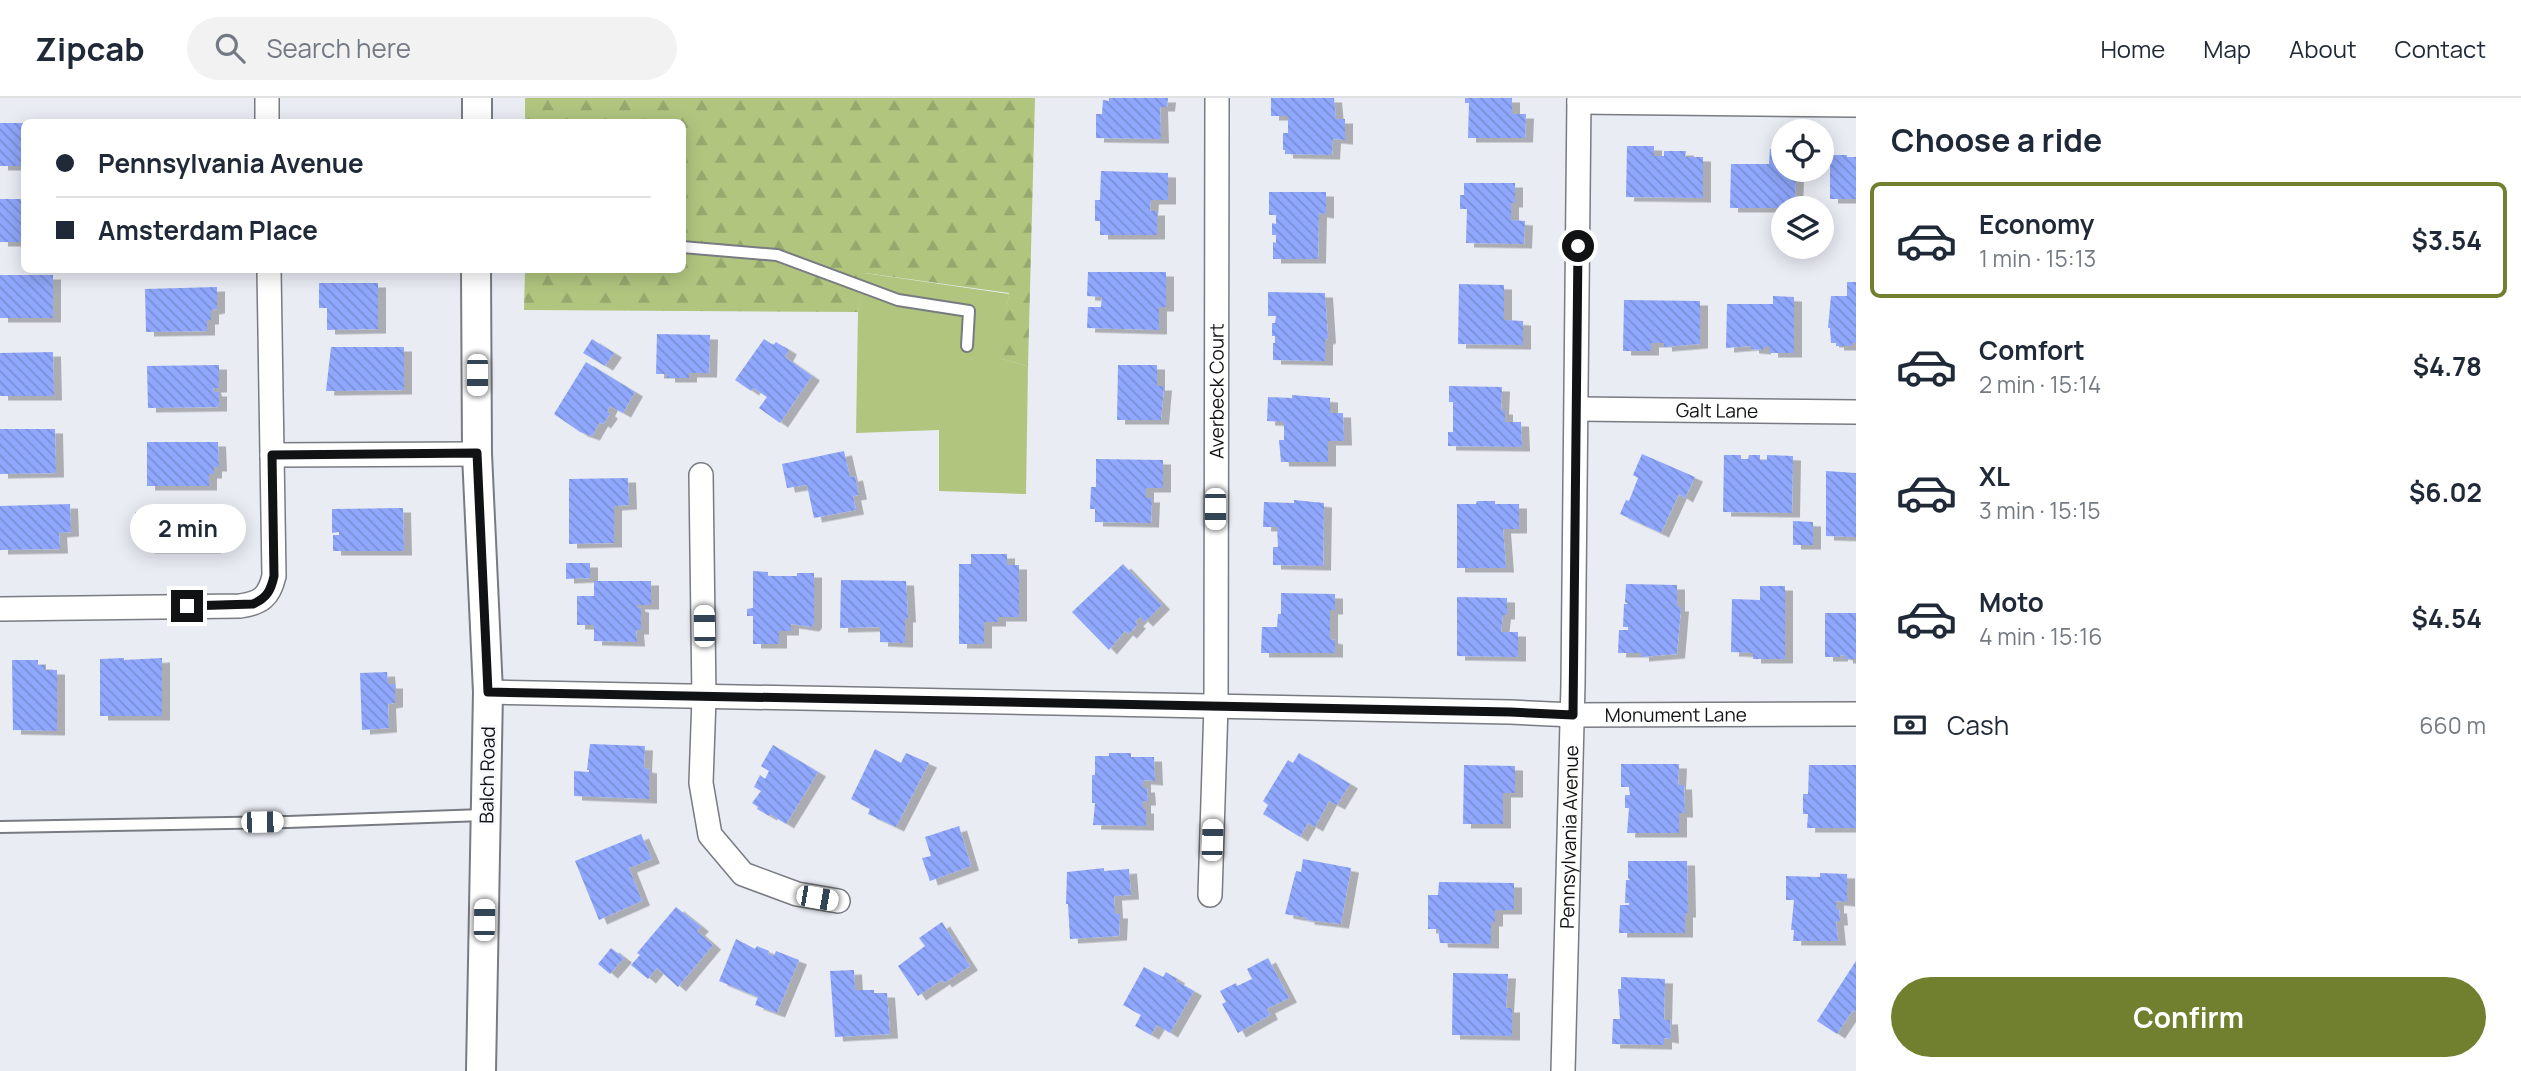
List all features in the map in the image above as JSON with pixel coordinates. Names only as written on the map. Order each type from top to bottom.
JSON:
[{"type":"street","points":[[267,98],[267,119]]},
{"type":"street","points":[[477,98],[477,119]]},
{"type":"street","name":"Averbeck Court","points":[[1210,895],[1216,706],[1217,98]]},
{"type":"street","points":[[1579,100],[1856,105]]},
{"type":"street","name":"Pennsylvania Avenue","points":[[1563,1071],[1573,715],[1579,100]]},
{"type":"street","points":[[0,609],[240,606],[263,600],[271,589],[274,576],[269,273]]},
{"type":"street","name":"Balch Road","points":[[476,273],[477,453],[488,692],[481,1071]]},
{"type":"street","name":"Galt Lane","points":[[1577,409],[1856,411]]},
{"type":"street","points":[[272,455],[477,453]]},
{"type":"street","points":[[701,475],[704,698],[701,783],[710,835],[743,874],[797,894],[838,901]]},
{"type":"street","name":"Monument Lane","points":[[488,692],[1573,715],[1856,714]]},
{"type":"lane","points":[[686,247],[777,255],[898,300],[969,311],[967,346]]},
{"type":"lane","points":[[0,827],[486,815]]},
{"type":"green space","points":[[525,98],[1035,98],[1028,366],[998,358],[1009,293],[865,273],[858,312],[524,310],[525,273],[686,273],[686,119],[525,119]]},
{"type":"green space","points":[[864,273],[1009,294],[999,358],[1028,366],[1026,494],[939,491],[939,430],[856,433],[858,312]]},
{"type":"building","points":[[1109,98],[1168,98],[1167,107],[1160,107],[1161,139],[1096,138],[1096,114],[1102,114],[1103,100],[1109,101]]},
{"type":"building","points":[[1271,98],[1334,98],[1336,119],[1345,119],[1345,140],[1333,139],[1332,155],[1285,154],[1283,133],[1288,133],[1288,116],[1271,116]]},
{"type":"building","points":[[1465,98],[1512,98],[1512,114],[1526,114],[1525,138],[1468,138],[1469,103],[1465,103]]},
{"type":"building","points":[[0,123],[21,123],[21,166],[0,166]]},
{"type":"building","points":[[1627,146],[1654,146],[1654,156],[1664,156],[1664,151],[1686,151],[1685,157],[1703,157],[1703,198],[1626,197]]},
{"type":"building","points":[[1771,149],[1771,182],[1796,182],[1795,196],[1771,196],[1771,208],[1730,208],[1731,164],[1769,164]]},
{"type":"building","points":[[1834,155],[1856,157],[1856,199],[1834,199],[1834,196],[1830,196],[1830,182],[1834,182]]},
{"type":"building","points":[[1101,171],[1168,173],[1168,200],[1151,200],[1150,211],[1157,211],[1157,235],[1100,235],[1100,221],[1095,221],[1095,200],[1100,200]]},
{"type":"building","points":[[1464,183],[1515,183],[1515,203],[1511,203],[1511,220],[1525,221],[1524,244],[1466,243],[1467,209],[1460,209],[1460,195],[1464,195]]},
{"type":"building","points":[[1269,192],[1326,192],[1326,214],[1319,213],[1318,259],[1273,259],[1273,242],[1276,243],[1276,235],[1272,235],[1272,223],[1276,224],[1276,215],[1269,215]]},
{"type":"building","points":[[0,199],[21,199],[21,242],[0,242]]},
{"type":"building","points":[[1088,272],[1166,272],[1166,307],[1159,307],[1159,330],[1087,328],[1088,307],[1101,307],[1102,297],[1087,296]]},
{"type":"building","points":[[0,275],[53,275],[53,318],[0,318]]},
{"type":"building","points":[[1847,282],[1856,282],[1856,343],[1852,343],[1852,346],[1836,346],[1836,343],[1831,343],[1828,328],[1831,296],[1847,296]]},
{"type":"building","points":[[319,283],[378,283],[378,329],[327,330],[327,308],[319,308]]},
{"type":"building","points":[[1459,284],[1504,285],[1504,320],[1523,321],[1523,345],[1458,344]]},
{"type":"building","points":[[217,287],[217,309],[211,310],[207,331],[146,332],[145,289]]},
{"type":"building","points":[[1268,292],[1325,293],[1328,339],[1325,340],[1325,361],[1273,360],[1275,336],[1272,336],[1272,323],[1275,323],[1276,316],[1268,316]]},
{"type":"building","points":[[1773,296],[1794,297],[1794,353],[1770,353],[1770,347],[1763,347],[1763,350],[1751,349],[1751,346],[1726,348],[1727,304],[1773,304]]},
{"type":"building","points":[[1624,300],[1700,301],[1700,344],[1664,347],[1664,343],[1651,343],[1651,351],[1623,351]]},
{"type":"building","points":[[657,334],[710,335],[709,373],[689,373],[689,378],[667,378],[667,374],[656,374]]},
{"type":"building","points":[[592,339],[614,353],[605,366],[583,353]]},
{"type":"building","points":[[764,339],[789,350],[785,357],[812,376],[780,423],[759,408],[767,397],[753,388],[751,391],[735,380]]},
{"type":"building","points":[[331,347],[404,347],[404,390],[326,391]]},
{"type":"building","points":[[53,352],[54,396],[0,396],[0,353]]},
{"type":"building","points":[[586,362],[635,392],[623,413],[610,406],[607,412],[610,414],[603,424],[600,422],[592,436],[580,432],[554,414]]},
{"type":"building","points":[[219,365],[219,388],[213,388],[214,392],[219,392],[219,407],[148,408],[147,366]]},
{"type":"building","points":[[1118,365],[1157,365],[1157,386],[1164,386],[1161,420],[1117,420]]},
{"type":"building","points":[[1449,386],[1502,387],[1501,410],[1505,410],[1505,422],[1521,422],[1522,447],[1448,446],[1448,432],[1453,432],[1453,402],[1449,402]]},
{"type":"building","points":[[1292,395],[1330,398],[1330,413],[1343,413],[1344,441],[1328,441],[1328,462],[1281,462],[1279,440],[1284,440],[1284,422],[1267,421],[1268,397],[1292,398]]},
{"type":"building","points":[[0,429],[55,429],[56,473],[0,474]]},
{"type":"building","points":[[147,442],[218,442],[219,467],[214,467],[214,474],[209,474],[209,486],[147,486]]},
{"type":"building","points":[[844,451],[850,477],[855,476],[859,495],[853,496],[856,510],[814,518],[807,485],[787,488],[782,464]]},
{"type":"building","points":[[1642,454],[1695,477],[1685,498],[1679,494],[1661,533],[1620,514],[1626,500],[1629,501],[1638,478],[1633,475]]},
{"type":"building","points":[[1724,455],[1741,455],[1741,459],[1748,459],[1749,455],[1760,455],[1760,460],[1767,460],[1767,455],[1793,456],[1792,513],[1723,512]]},
{"type":"building","points":[[1096,459],[1163,460],[1163,488],[1146,488],[1146,498],[1152,498],[1151,523],[1095,522],[1095,509],[1090,509],[1091,487],[1096,487]]},
{"type":"building","points":[[1826,471],[1856,473],[1856,537],[1826,536]]},
{"type":"building","points":[[628,478],[629,505],[614,506],[614,543],[569,544],[569,479]]},
{"type":"building","points":[[1294,500],[1324,503],[1323,566],[1273,565],[1273,547],[1278,547],[1277,527],[1263,527],[1264,502],[1294,503]]},
{"type":"building","points":[[1477,501],[1519,504],[1519,529],[1503,529],[1506,568],[1457,568],[1457,504],[1476,504]]},
{"type":"building","points":[[70,504],[71,532],[59,533],[60,549],[0,550],[0,506]]},
{"type":"building","points":[[213,506],[213,549],[146,549],[145,526],[135,526],[135,512],[145,512],[145,507]]},
{"type":"building","points":[[403,508],[404,551],[333,551],[333,535],[339,535],[339,532],[332,533],[332,509]]},
{"type":"building","points":[[1793,521],[1813,522],[1813,545],[1793,545]]},
{"type":"building","points":[[971,554],[1007,554],[1007,565],[1019,565],[1019,617],[998,617],[998,622],[984,622],[984,644],[959,644],[959,564],[971,564]]},
{"type":"building","points":[[566,563],[590,563],[590,578],[566,579]]},
{"type":"building","points":[[1123,564],[1162,605],[1145,622],[1140,617],[1135,622],[1138,624],[1129,634],[1125,631],[1109,650],[1072,612]]},
{"type":"building","points":[[753,571],[768,572],[768,576],[814,573],[814,624],[811,627],[791,624],[791,631],[779,631],[779,644],[753,644],[753,616],[747,616],[747,609],[753,608]]},
{"type":"building","points":[[841,580],[906,581],[908,618],[905,618],[905,643],[880,642],[880,627],[840,628]]},
{"type":"building","points":[[594,581],[651,581],[651,605],[637,605],[641,608],[641,630],[636,630],[637,642],[594,641],[594,625],[577,625],[577,596],[594,596]]},
{"type":"building","points":[[1626,584],[1677,585],[1677,607],[1681,607],[1677,654],[1641,657],[1641,653],[1618,653],[1619,630],[1628,630],[1628,627],[1623,627],[1624,604],[1628,604],[1625,602]]},
{"type":"building","points":[[1760,586],[1785,586],[1785,659],[1753,659],[1753,653],[1731,652],[1732,599],[1760,600]]},
{"type":"building","points":[[1281,593],[1335,594],[1335,610],[1330,610],[1330,639],[1335,640],[1335,653],[1261,653],[1262,627],[1277,627],[1278,614],[1281,614]]},
{"type":"building","points":[[1457,597],[1507,598],[1507,615],[1503,615],[1501,632],[1518,632],[1518,657],[1457,656]]},
{"type":"building","points":[[1825,613],[1856,613],[1856,659],[1845,659],[1845,656],[1840,655],[1825,657]]},
{"type":"building","points":[[162,658],[162,716],[100,716],[100,659]]},
{"type":"building","points":[[12,660],[38,660],[38,665],[45,665],[45,670],[57,670],[57,731],[13,730]]},
{"type":"building","points":[[387,672],[388,684],[395,684],[395,703],[388,704],[389,728],[362,730],[360,673]]},
{"type":"building","points":[[590,744],[645,746],[644,768],[649,769],[649,799],[574,796],[574,771],[589,772]]},
{"type":"building","points":[[773,745],[818,772],[786,824],[757,809],[752,803],[761,791],[754,787],[760,775],[765,779],[769,771],[761,766]]},
{"type":"building","points":[[875,749],[901,763],[906,753],[929,763],[896,827],[868,814],[870,809],[851,799]]},
{"type":"building","points":[[1109,753],[1154,757],[1155,781],[1143,780],[1148,801],[1143,801],[1146,826],[1093,825],[1095,803],[1092,803],[1092,775],[1095,775],[1095,756],[1109,756]]},
{"type":"building","points":[[1299,753],[1350,784],[1337,805],[1329,801],[1315,827],[1308,823],[1300,837],[1263,814],[1268,805],[1263,801],[1288,760],[1293,763]]},
{"type":"building","points":[[1621,764],[1679,764],[1678,785],[1684,785],[1685,813],[1679,813],[1679,833],[1627,833],[1629,808],[1625,808],[1625,795],[1630,795],[1629,787],[1621,787]]},
{"type":"building","points":[[1464,765],[1515,766],[1515,793],[1503,793],[1503,824],[1463,824]]},
{"type":"building","points":[[1809,765],[1856,765],[1856,828],[1807,828],[1808,814],[1803,814],[1803,794],[1808,794]]},
{"type":"building","points":[[959,826],[971,866],[930,881],[922,858],[931,856],[925,837]]},
{"type":"building","points":[[641,834],[652,859],[629,868],[642,901],[599,920],[575,861]]},
{"type":"building","points":[[1303,859],[1351,868],[1341,924],[1306,920],[1307,918],[1285,914],[1296,871],[1301,872]]},
{"type":"building","points":[[1628,861],[1687,861],[1688,913],[1685,913],[1685,933],[1619,933],[1620,905],[1629,905],[1625,903],[1626,880],[1630,880]]},
{"type":"building","points":[[1104,868],[1104,871],[1129,869],[1131,895],[1114,896],[1115,914],[1120,914],[1119,936],[1070,939],[1066,904],[1067,872]]},
{"type":"building","points":[[1820,873],[1847,874],[1847,902],[1836,901],[1840,921],[1836,921],[1838,941],[1793,941],[1794,930],[1791,930],[1794,900],[1786,900],[1786,876],[1820,877]]},
{"type":"building","points":[[1439,882],[1514,883],[1514,910],[1495,910],[1495,922],[1491,922],[1491,944],[1440,943],[1438,929],[1428,929],[1428,895],[1438,895]]},
{"type":"building","points":[[676,907],[701,927],[697,931],[713,945],[678,987],[657,968],[648,979],[631,965],[640,955],[637,953]]},
{"type":"building","points":[[942,922],[970,966],[918,996],[898,966],[925,946],[919,938]]},
{"type":"building","points":[[736,939],[755,949],[757,946],[769,951],[768,954],[774,956],[776,951],[799,960],[777,1013],[755,1005],[758,997],[719,981]]},
{"type":"building","points":[[611,948],[624,958],[610,974],[598,964]]},
{"type":"building","points":[[1268,958],[1289,998],[1267,1009],[1270,1015],[1238,1033],[1222,1004],[1226,1002],[1220,991],[1252,979],[1247,969]]},
{"type":"building","points":[[1856,961],[1856,1012],[1853,1010],[1837,1034],[1817,1021]]},
{"type":"building","points":[[1144,967],[1163,977],[1166,972],[1194,991],[1170,1033],[1157,1025],[1151,1035],[1135,1026],[1141,1015],[1123,1005]]},
{"type":"building","points":[[854,970],[855,990],[887,993],[890,1034],[835,1037],[830,971]]},
{"type":"building","points":[[1453,973],[1508,974],[1506,1008],[1512,1008],[1512,1036],[1452,1035]]},
{"type":"building","points":[[1621,977],[1665,979],[1664,1020],[1670,1020],[1671,1039],[1664,1038],[1664,1045],[1612,1044],[1613,1019],[1620,1019],[1618,989],[1621,989]]},
{"type":"route","points":[[187,606],[253,604],[263,600],[271,589],[274,576],[272,455],[477,453],[488,692],[1573,715],[1578,246]]}]
